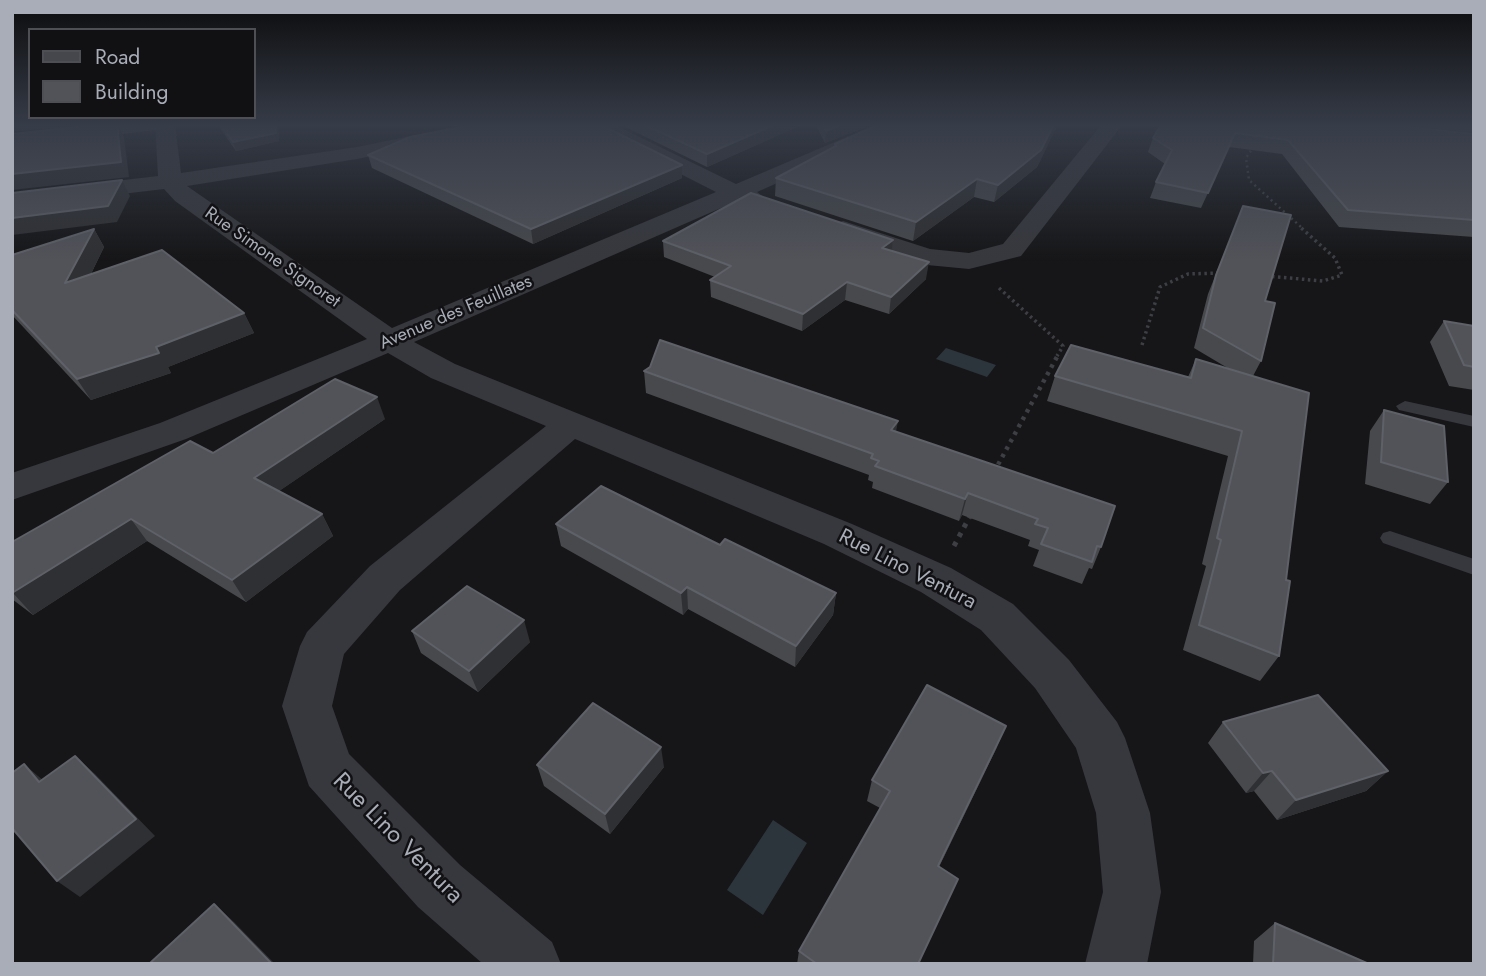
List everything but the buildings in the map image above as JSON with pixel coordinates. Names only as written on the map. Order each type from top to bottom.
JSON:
[{"type":"street","points":[[169,170],[170,181]]},
{"type":"street","points":[[12,200],[258,170]]},
{"type":"street","points":[[689,170],[736,193],[774,205]]},
{"type":"street","name":"Avenue des Feuillates","points":[[12,487],[173,431],[790,170]]},
{"type":"street","points":[[825,223],[927,257],[968,261],[1012,250],[1076,170]]},
{"type":"street","name":"Rue Simone Signoret","points":[[170,181],[183,197],[390,341]]},
{"type":"street","name":"Rue Lino Ventura","points":[[390,341],[443,371],[838,534],[936,580],[997,617],[1052,674],[1099,738],[1123,813],[1132,892],[1116,964]]},
{"type":"street","name":"Rue Lino Ventura","points":[[530,964],[439,886],[328,769],[307,706],[323,646],[385,578],[571,424]]},
{"type":"lane","points":[[1405,406],[1474,422]]},
{"type":"lane","points":[[1390,538],[1474,567]]},
{"type":"path","points":[[1248,170],[1249,180],[1335,258],[1342,275],[1323,281],[1260,276]]},
{"type":"path","points":[[968,261],[1063,346],[993,475]]},
{"type":"path","points":[[1142,345],[1160,287],[1180,275],[1196,271],[1222,273]]},
{"type":"path","points":[[936,580],[974,510]]},
{"type":"shaded area","points":[[946,348],[996,365],[987,377],[936,359]]},
{"type":"shaded area","points":[[773,820],[807,843],[763,915],[727,890]]}]
